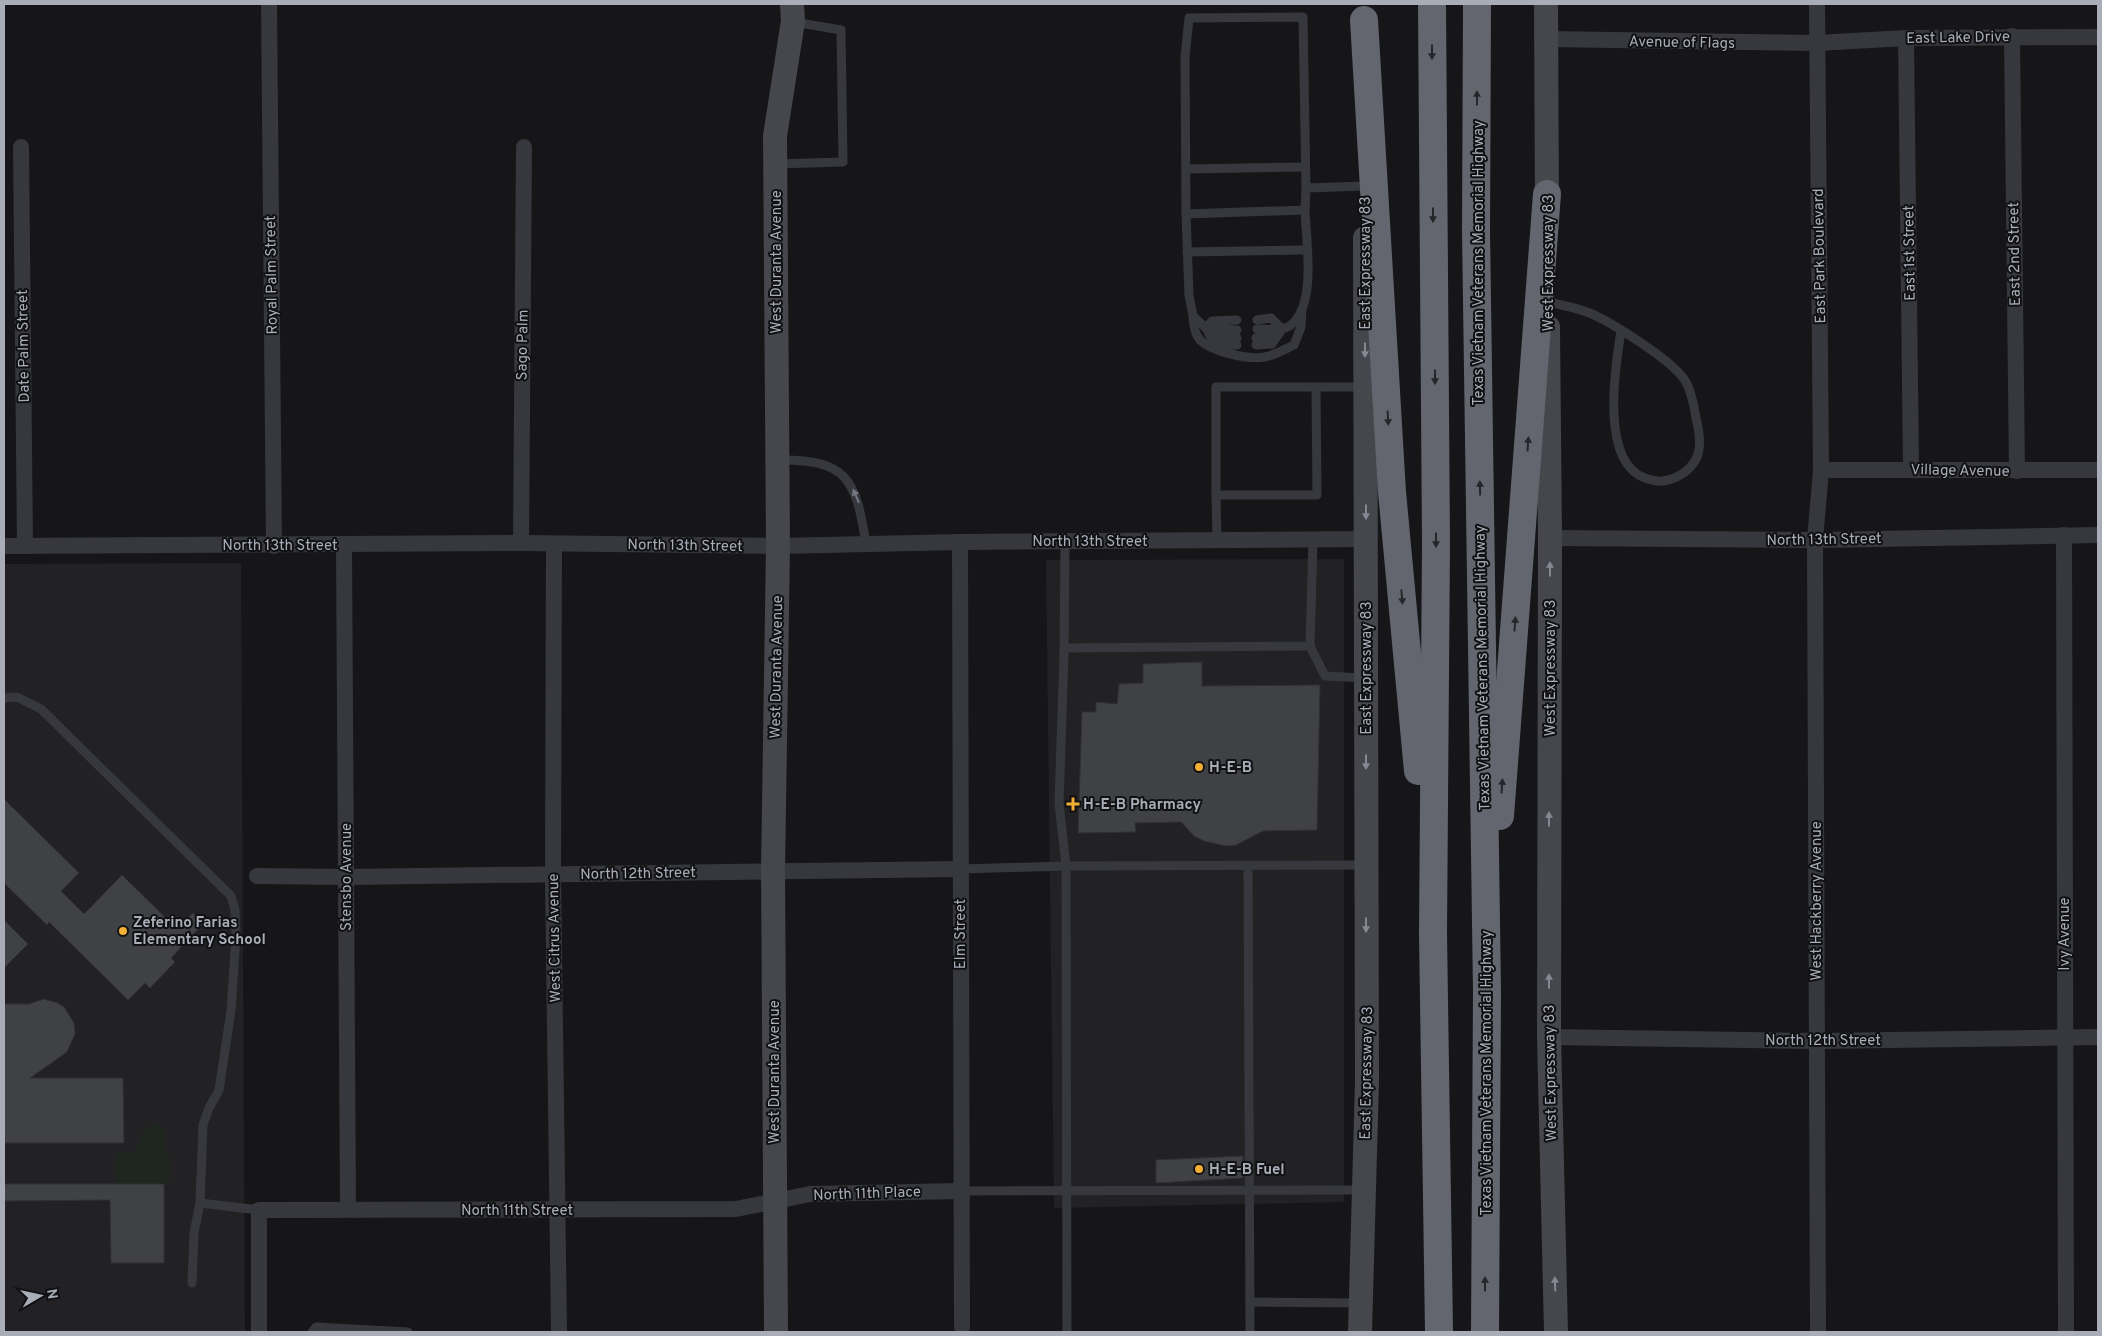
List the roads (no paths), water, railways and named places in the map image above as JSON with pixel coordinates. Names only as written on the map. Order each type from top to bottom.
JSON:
[{"type":"highway","points":[[1432,4],[1436,544],[1433,934],[1439,1332]]},
{"type":"highway","name":"Texas Vietnam Veterans Memorial Highway","points":[[1477,4],[1476,232],[1487,992],[1485,1332]]},
{"type":"highway","points":[[1364,12],[1392,492],[1433,934]]},
{"type":"highway","points":[[1487,992],[1547,194]]},
{"type":"main road","name":"West Expressway 83","points":[[1546,4],[1550,538],[1549,1037],[1556,1332]]},
{"type":"main road","name":"East Expressway 83","points":[[1360,1332],[1367,1081],[1364,12]]},
{"type":"main road","name":"West Duranta Avenue","points":[[776,1332],[773,871],[778,460],[775,136],[792,13]]},
{"type":"street","name":"Royal Palm Street","points":[[269,4],[274,546]]},
{"type":"street","points":[[1817,4],[1817,43]]},
{"type":"street","name":"East 2nd Street","points":[[2012,36],[2017,471]]},
{"type":"street","name":"East Lake Drive","points":[[1817,43],[1906,38],[2098,37]]},
{"type":"street","name":"East 1st Street","points":[[1906,38],[1911,468]]},
{"type":"street","name":"Avenue of Flags","points":[[1547,39],[1817,43]]},
{"type":"street","name":"East Park Boulevard","points":[[1817,43],[1821,470]]},
{"type":"street","name":"Date Palm Street","points":[[21,147],[25,546]]},
{"type":"street","name":"Sago Palm","points":[[520,543],[524,147]]},
{"type":"street","name":"Village Avenue","points":[[1821,470],[1911,468],[2017,471],[2098,470]]},
{"type":"street","name":"West Hackberry Avenue","points":[[1818,1332],[1815,540],[1821,470]]},
{"type":"street","name":"Ivy Avenue","points":[[2064,535],[2066,1332]]},
{"type":"street","name":"North 13th Street","points":[[1550,538],[1815,540],[2098,535]]},
{"type":"street","name":"North 13th Street","points":[[4,546],[274,546],[520,543],[778,546],[960,542],[1366,539]]},
{"type":"street","name":"Elm Street","points":[[960,542],[962,1327]]},
{"type":"street","name":"West Citrus Avenue","points":[[554,544],[553,874],[559,1332]]},
{"type":"street","name":"Stensbo Avenue","points":[[344,545],[348,1209]]},
{"type":"street","name":"North 12th Street","points":[[257,876],[346,877],[960,869]]},
{"type":"street","name":"North 12th Street","points":[[1549,1037],[1816,1041],[2098,1037]]},
{"type":"street","name":"North 11th Place","points":[[774,1202],[810,1194],[961,1191]]},
{"type":"street","name":"North 11th Street","points":[[259,1210],[736,1209],[774,1202]]},
{"type":"street","points":[[259,1210],[259,1332]]},
{"type":"lane","points":[[775,164],[842,162],[841,30],[792,13]]},
{"type":"lane","points":[[1282,329],[1272,344],[1256,337],[1291,325],[1302,308],[1307,295],[1303,16],[1189,18],[1185,57],[1186,214],[1189,295],[1194,330],[1202,341],[1211,347],[1238,356],[1264,357],[1294,345],[1302,328],[1302,308]]},
{"type":"lane","points":[[1186,169],[1305,167]]},
{"type":"lane","points":[[1306,188],[1365,186]]},
{"type":"lane","points":[[1186,214],[1305,210]]},
{"type":"lane","points":[[1187,252],[1306,250]]},
{"type":"lane","points":[[1548,302],[1591,314],[1620,331],[1660,356],[1686,381],[1692,397],[1699,433],[1696,458],[1684,474],[1670,480],[1657,482],[1637,475],[1628,467],[1618,440],[1613,408],[1614,371],[1620,331]]},
{"type":"lane","points":[[1193,316],[1206,328],[1213,342],[1222,345],[1237,338],[1206,328]]},
{"type":"lane","points":[[1257,320],[1271,318],[1282,329]]},
{"type":"lane","points":[[1206,328],[1212,321],[1237,320]]},
{"type":"lane","points":[[1217,540],[1216,386],[1365,387]]},
{"type":"lane","points":[[1216,495],[1317,496],[1316,387]]},
{"type":"lane","points":[[778,460],[805,459],[820,462],[846,479],[855,492],[860,504],[866,544]]},
{"type":"lane","points":[[1313,540],[1310,646],[1325,676],[1366,678]]},
{"type":"lane","points":[[1065,542],[1059,802],[1066,866],[1067,1332]]},
{"type":"lane","points":[[1064,648],[1310,646]]},
{"type":"lane","points":[[4,698],[17,697],[41,709],[231,896],[236,910],[231,1010],[220,1090],[209,1108],[203,1125],[200,1203],[194,1232],[192,1283]]},
{"type":"lane","points":[[960,869],[1066,866],[1366,865]]},
{"type":"lane","points":[[1248,866],[1250,1332]]},
{"type":"lane","points":[[961,1191],[1364,1190]]},
{"type":"lane","points":[[200,1203],[259,1210]]},
{"type":"lane","points":[[1250,1302],[1361,1303]]},
{"type":"lane","points":[[312,1332],[316,1327],[327,1326],[358,1331],[408,1332]]},
{"type":"place","name":"H-E-B","points":[[1199,767]]},
{"type":"place","name":"H-E-B Pharmacy","points":[[1073,804]]},
{"type":"place","name":"Zeferino Farias Elementary School","points":[[123,931]]},
{"type":"place","name":"H-E-B Fuel","points":[[1199,1169]]}]
